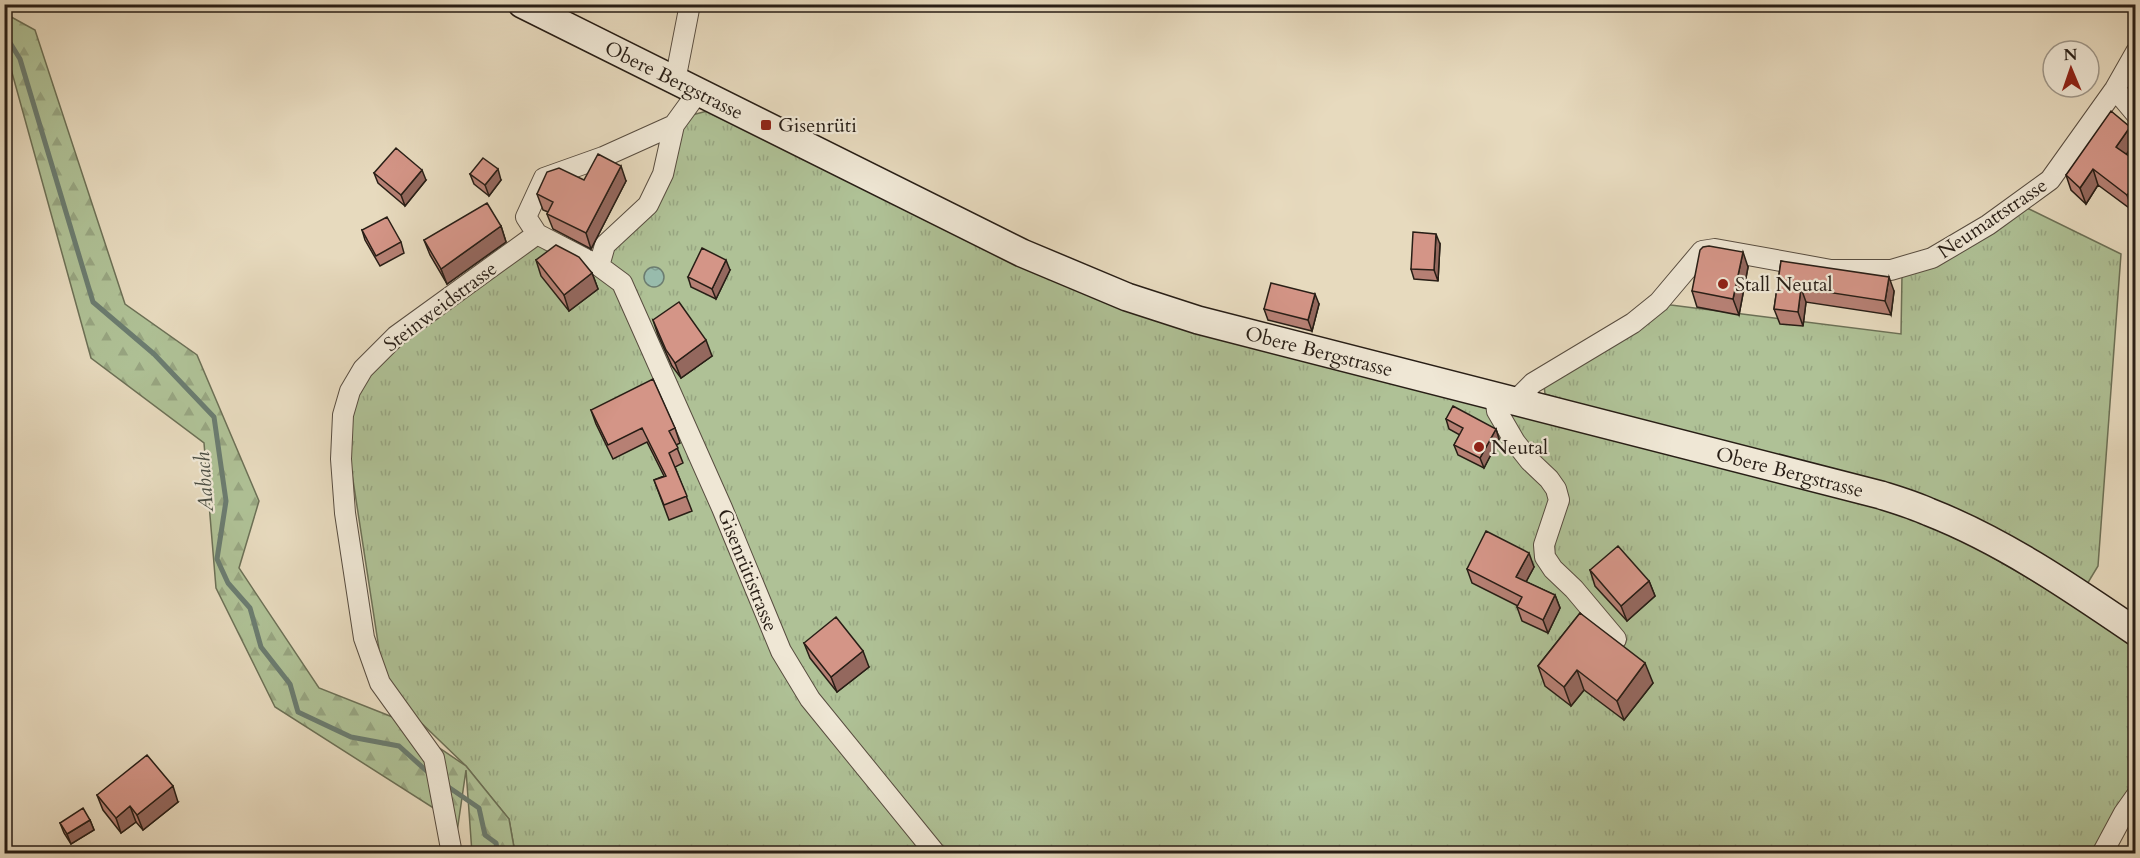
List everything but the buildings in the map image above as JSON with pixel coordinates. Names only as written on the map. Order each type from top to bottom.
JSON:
[{"type":"main road","name":"Obere Bergstrasse","points":[[522,4],[1022,253],[1127,297],[1198,320],[1881,495],[1930,512],[1983,537],[2029,562],[2136,632]]},
{"type":"street","points":[[675,125],[603,157],[544,178],[526,217],[537,234],[599,266],[605,245],[648,205],[663,174],[686,86],[690,4]]},
{"type":"street","name":"Neumattstrasse","points":[[1505,398],[1633,323],[1659,302],[1702,251],[1715,249],[1831,270],[1891,270],[1932,258],[1988,225],[2050,180],[2115,89],[2136,51]]},
{"type":"street","points":[[2115,89],[2136,114]]},
{"type":"street","name":"Steinweidstrasse","points":[[452,854],[434,758],[380,683],[364,638],[345,513],[340,459],[343,415],[350,391],[363,369],[396,336],[537,234]]},
{"type":"street","name":"Gisenrütistrasse","points":[[599,266],[622,283],[722,508],[781,651],[810,699],[936,854]]},
{"type":"street","points":[[1505,398],[1497,411],[1515,442],[1556,489],[1559,500],[1544,545],[1545,556],[1553,569],[1574,589],[1616,639]]},
{"type":"street","points":[[2102,854],[2136,795]]},
{"type":"green space","points":[[4,13],[35,30],[125,304],[197,355],[259,501],[239,568],[319,688],[395,718],[466,766],[509,819],[515,853],[472,853],[466,770],[454,853],[443,814],[275,707],[216,588],[204,443],[91,358],[11,69],[5,65]]},
{"type":"green space","points":[[711,110],[1198,320],[1934,523],[2135,641],[2135,812],[2110,854],[515,853],[509,819],[466,766],[385,688],[343,415],[363,369],[537,234],[599,266],[663,174],[674,125],[692,115]]},
{"type":"green space","points":[[2023,206],[2121,254],[2098,566],[2086,586],[2011,538],[1545,394],[1544,385],[1663,304],[1901,334],[1902,275],[1955,256]]},
{"type":"water","points":[[654,267],[661,270],[664,277],[661,284],[654,287],[647,284],[644,277],[647,270]]},
{"type":"waterway","name":"Aabach","points":[[4,33],[20,59],[93,302],[154,354],[214,417],[226,501],[217,559],[228,583],[250,608],[261,647],[290,684],[298,712],[351,737],[399,746],[431,775]]},
{"type":"waterway","name":"Aabach","points":[[444,784],[479,808],[485,835],[496,843],[498,854]]},
{"type":"place","name":"Gisenrüti","points":[[766,125]]},
{"type":"place","name":"Stall Neutal","points":[[1723,284]]},
{"type":"place","name":"Neutal","points":[[1479,447]]}]
